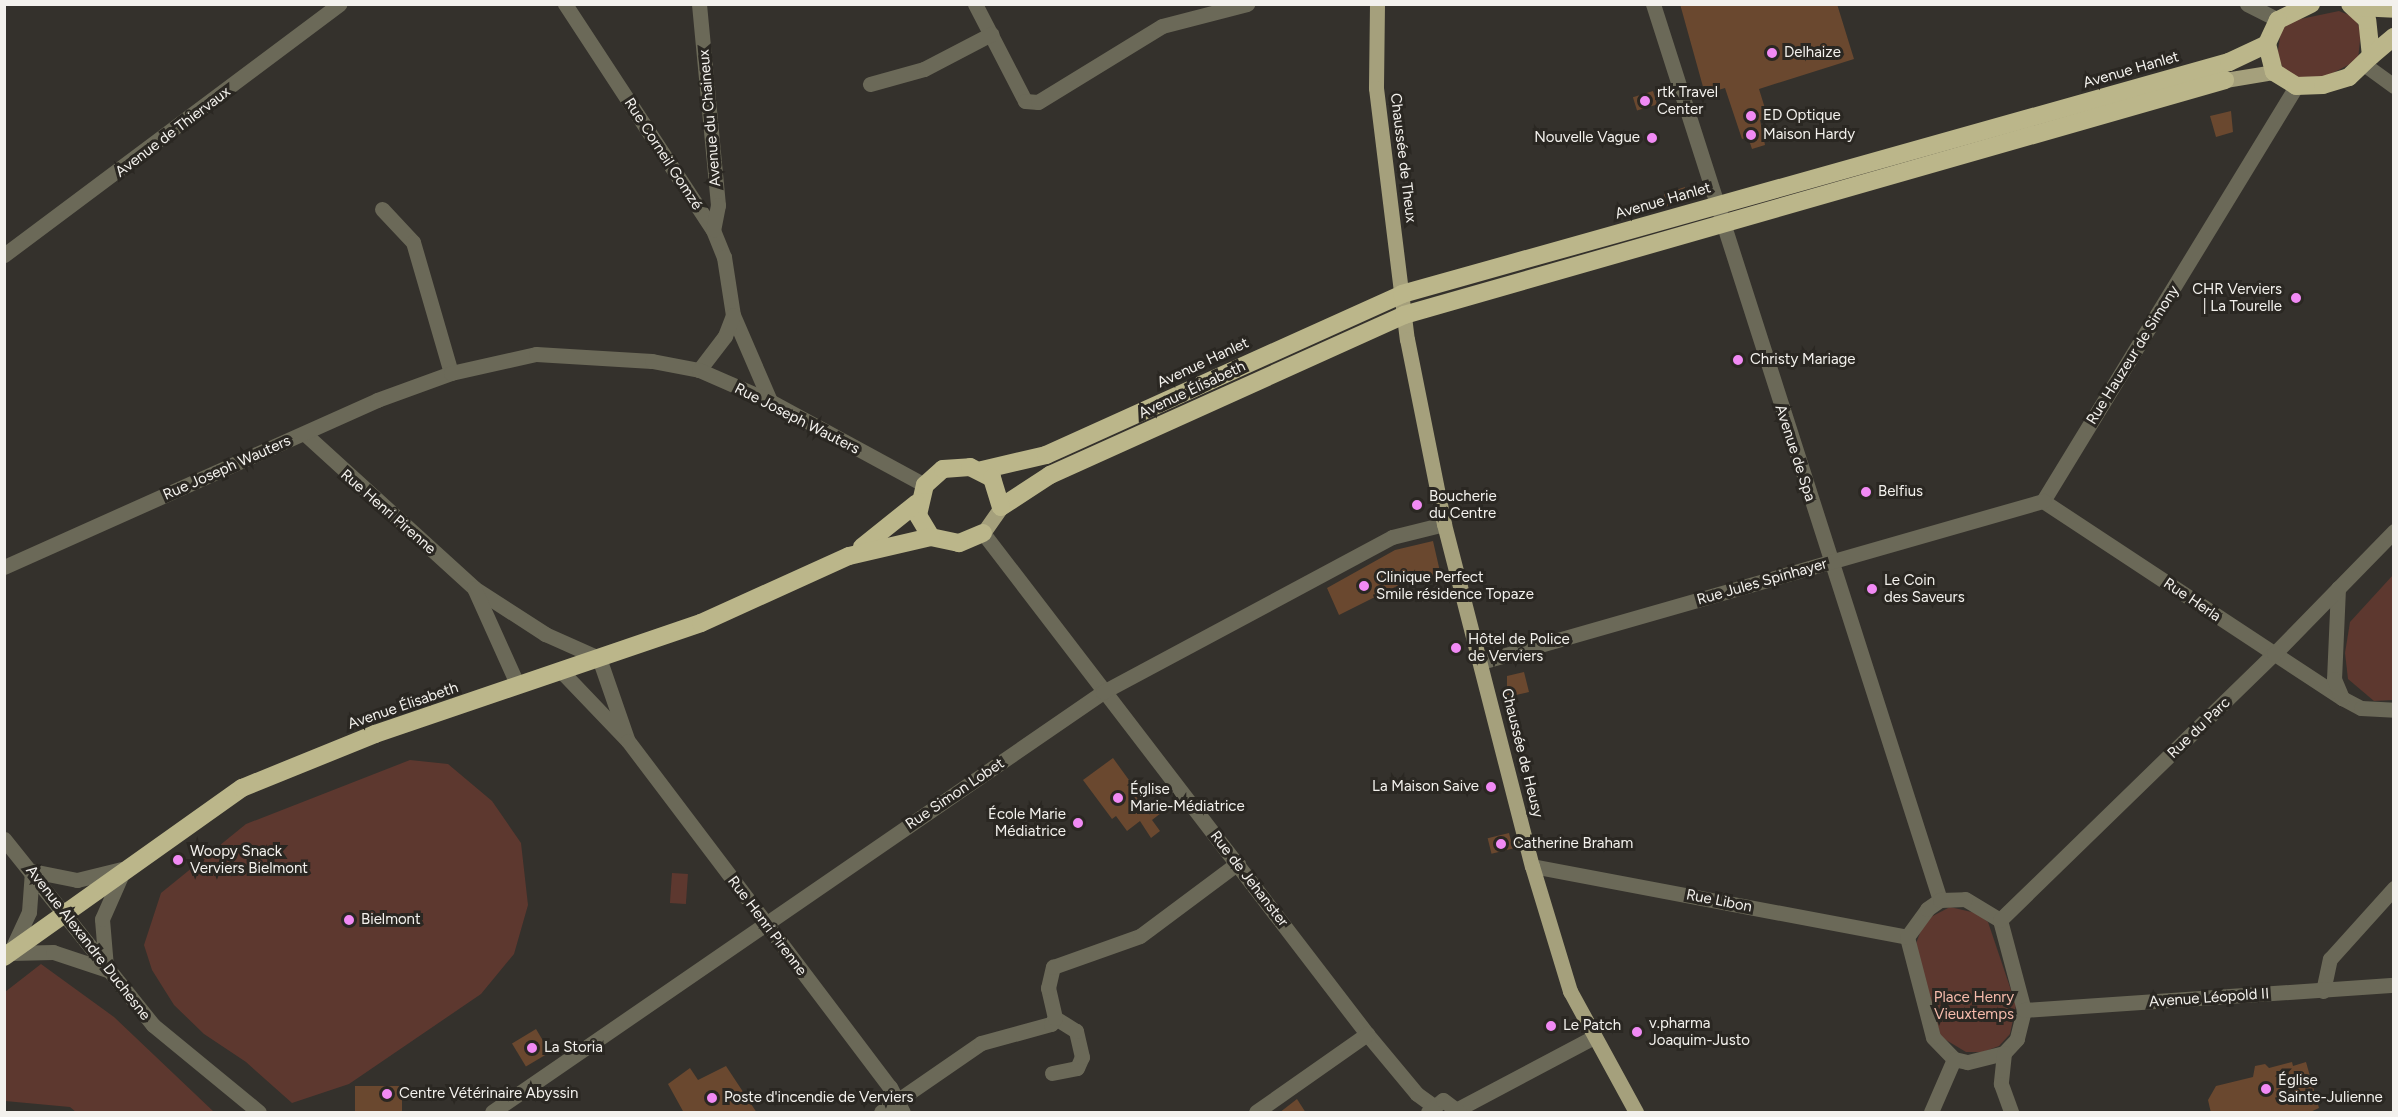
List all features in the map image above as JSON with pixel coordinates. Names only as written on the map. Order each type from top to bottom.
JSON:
[{"type":"highway","points":[[2311,4],[2278,20],[2267,45],[2274,72],[2296,86],[2337,81],[2368,61],[2394,37]]},
{"type":"highway","points":[[2354,6],[2394,9]]},
{"type":"highway","points":[[2354,6],[2370,29],[2368,61]]},
{"type":"highway","name":"Avenue Hanlet","points":[[982,470],[1008,467],[1085,437],[1402,294],[2229,62],[2267,45]]},
{"type":"highway","points":[[1404,315],[2225,80]]},
{"type":"highway","name":"Avenue Élisabeth","points":[[1001,507],[1050,475],[1404,315]]},
{"type":"highway","points":[[983,533],[959,543],[931,537],[921,525],[917,503],[925,485],[943,469],[982,470],[998,488],[1001,507]]},
{"type":"highway","name":"Avenue Élisabeth","points":[[849,556],[917,503]]},
{"type":"highway","name":"Avenue Élisabeth","points":[[8,955],[125,868],[242,789],[375,734],[701,623],[849,556],[931,537]]},
{"type":"main road","name":"Chaussée de Theux","points":[[1377,4],[1376,88],[1404,315]]},
{"type":"main road","points":[[2225,80],[2274,72]]},
{"type":"main road","name":"Chaussée de Heusy","points":[[1404,315],[1416,405],[1444,524],[1532,866],[1570,991],[1636,1113]]},
{"type":"main road","points":[[983,533],[1001,507]]},
{"type":"street","name":"Avenue de Thiervaux","points":[[4,255],[339,4]]},
{"type":"street","name":"Rue Corneil Gomzé","points":[[565,4],[713,230],[724,256],[733,315],[770,401]]},
{"type":"street","name":"Avenue du Chaineux","points":[[699,4],[718,205],[713,230]]},
{"type":"street","points":[[975,4],[1025,101],[1038,102],[1162,26],[1247,4]]},
{"type":"street","name":"Avenue de Spa","points":[[1653,4],[1940,900]]},
{"type":"street","points":[[2247,4],[2278,20]]},
{"type":"street","points":[[870,84],[924,69],[991,34]]},
{"type":"street","points":[[2368,61],[2394,86]]},
{"type":"street","name":"Rue Hauzeur de Simony","points":[[2043,501],[2296,86]]},
{"type":"street","points":[[382,209],[413,242],[451,373]]},
{"type":"street","points":[[699,370],[725,336],[733,315]]},
{"type":"street","name":"Rue Joseph Wauters","points":[[4,567],[305,434],[451,373],[536,354],[652,361],[699,370],[770,401],[925,485]]},
{"type":"street","name":"Rue Henri Pirenne","points":[[305,434],[474,588],[545,634],[599,658],[628,741]]},
{"type":"street","name":"Rue Jules Spinhayer","points":[[1481,662],[2043,501]]},
{"type":"street","name":"Rue Herla","points":[[2043,501],[2342,698],[2361,708],[2394,710]]},
{"type":"street","name":"Rue Simon Lobet","points":[[492,1113],[1103,692],[1392,537],[1444,524]]},
{"type":"street","name":"Rue du Parc","points":[[2000,920],[2274,654],[2394,531]]},
{"type":"street","name":"Rue de Jehanster","points":[[983,533],[1367,1034],[1430,1109],[1443,1100],[1458,1111],[1594,1037]]},
{"type":"street","name":"Rue Henri Pirenne","points":[[474,588],[518,686]]},
{"type":"street","points":[[2338,588],[2334,679],[2342,698]]},
{"type":"street","name":"Rue Henri Pirenne","points":[[562,672],[628,741],[901,1107]]},
{"type":"street","name":"Avenue Alexandre Duchesne","points":[[4,839],[32,871],[107,970],[153,1025],[259,1113]]},
{"type":"street","points":[[1053,1073],[1077,1068],[1082,1057],[1076,1031],[1055,1018],[1048,988],[1053,967],[1140,936],[1238,863]]},
{"type":"street","name":"Rue Libon","points":[[1532,866],[1907,938]]},
{"type":"street","points":[[125,868],[106,899],[102,919],[107,970],[53,952],[8,955],[28,912],[32,871],[77,880],[125,868]]},
{"type":"street","points":[[2323,991],[2330,959],[2394,888]]},
{"type":"street","points":[[1965,899],[2000,920],[2024,1010],[2017,1039],[2004,1053],[1967,1062],[1954,1059],[1933,1037],[1907,938],[1919,917],[1940,900],[1965,899]]},
{"type":"street","name":"Avenue Léopold II","points":[[2024,1010],[2394,985]]},
{"type":"street","points":[[881,1113],[901,1107],[981,1042],[1044,1028],[1055,1018]]},
{"type":"street","points":[[1256,1113],[1367,1034]]},
{"type":"street","points":[[2004,1053],[2001,1084],[2011,1113]]},
{"type":"street","points":[[1931,1113],[1954,1059]]},
{"type":"green space","points":[[2339,11],[2354,17],[2361,30],[2358,60],[2323,78],[2295,78],[2285,71],[2277,57],[2281,30],[2291,21]]},
{"type":"green space","points":[[2393,575],[2393,700],[2374,701],[2348,679],[2345,653],[2350,622]]},
{"type":"green space","points":[[410,760],[448,764],[492,801],[521,843],[528,905],[514,954],[481,994],[349,1084],[292,1103],[246,1062],[204,1034],[174,1005],[152,970],[144,945],[161,893],[246,824]]},
{"type":"green space","points":[[672,873],[688,874],[686,904],[670,903]]},
{"type":"green space","name":"Place Henry Vieuxtemps","points":[[1950,907],[1976,913],[1988,922],[2016,1005],[2010,1034],[1999,1046],[1983,1052],[1966,1052],[1941,1037],[1917,958],[1915,946],[1925,920]]},
{"type":"green space","points":[[41,964],[114,1017],[214,1112],[76,1112],[70,1107],[5,1101],[5,992]]},
{"type":"building","name":"Delhaize","points":[[1680,4],[1837,4],[1854,59],[1759,89],[1768,118],[1760,120],[1765,145],[1752,149],[1748,137],[1742,139],[1725,88],[1705,94]]},
{"type":"building","name":"rtk Travel Center","points":[[1653,91],[1657,104],[1637,111],[1633,97]]},
{"type":"building","points":[[2231,111],[2233,132],[2216,137],[2210,116]]},
{"type":"building","points":[[1685,187],[1684,201],[1667,206],[1664,194]]},
{"type":"building","points":[[1433,541],[1441,576],[1401,584],[1339,615],[1327,588],[1395,550]]},
{"type":"building","points":[[1524,672],[1529,692],[1507,697],[1507,676]]},
{"type":"building","name":"Église Marie-Médiatrice","points":[[1113,758],[1147,805],[1152,801],[1161,813],[1152,820],[1160,831],[1151,838],[1140,821],[1127,831],[1116,816],[1112,819],[1083,780]]},
{"type":"building","name":"Catherine Braham","points":[[1509,833],[1513,849],[1492,854],[1488,838]]},
{"type":"building","name":"La Storia","points":[[536,1029],[550,1052],[526,1067],[512,1043]]},
{"type":"building","name":"Église Sainte-Julienne","points":[[2292,1062],[2293,1066],[2306,1062],[2319,1108],[2308,1113],[2211,1113],[2208,1100],[2216,1086],[2253,1077],[2255,1066],[2265,1064],[2269,1068]]},
{"type":"building","name":"Poste d'incendie de Verviers","points":[[726,1066],[757,1113],[684,1113],[668,1084],[690,1068],[698,1080]]},
{"type":"building","name":"Centre Vétérinaire Abyssin","points":[[355,1086],[402,1086],[402,1112],[355,1112]]},
{"type":"building","points":[[1297,1099],[1306,1113],[1279,1113]]},
{"type":"place","name":"Delhaize","points":[[1772,53]]},
{"type":"place","name":"rtk Travel Center","points":[[1645,101]]},
{"type":"place","name":"ED Optique","points":[[1751,116]]},
{"type":"place","name":"Maison Hardy","points":[[1751,135]]},
{"type":"place","name":"Nouvelle Vague","points":[[1652,138]]},
{"type":"place","name":"CHR Verviers | La Tourelle","points":[[2296,298]]},
{"type":"place","name":"Christy Mariage","points":[[1738,360]]},
{"type":"place","name":"Belfius","points":[[1866,492]]},
{"type":"place","name":"Boucherie du Centre","points":[[1417,505]]},
{"type":"place","name":"Clinique Perfect Smile résidence Topaze","points":[[1364,586]]},
{"type":"place","name":"Le Coin des Saveurs","points":[[1872,589]]},
{"type":"place","name":"Hôtel de Police de Verviers","points":[[1456,648]]},
{"type":"place","name":"La Maison Saive","points":[[1491,787]]},
{"type":"place","name":"Église Marie-Médiatrice","points":[[1118,798]]},
{"type":"place","name":"École Marie Médiatrice","points":[[1078,823]]},
{"type":"place","name":"Catherine Braham","points":[[1501,844]]},
{"type":"place","name":"Woopy Snack Verviers Bielmont","points":[[178,860]]},
{"type":"place","name":"Bielmont","points":[[349,920]]},
{"type":"place","name":"Le Patch","points":[[1551,1026]]},
{"type":"place","name":"v.pharma Joaquim-Justo","points":[[1637,1032]]},
{"type":"place","name":"La Storia","points":[[532,1048]]},
{"type":"place","name":"Église Sainte-Julienne","points":[[2266,1089]]},
{"type":"place","name":"Centre Vétérinaire Abyssin","points":[[387,1094]]},
{"type":"place","name":"Poste d'incendie de Verviers","points":[[712,1098]]}]
